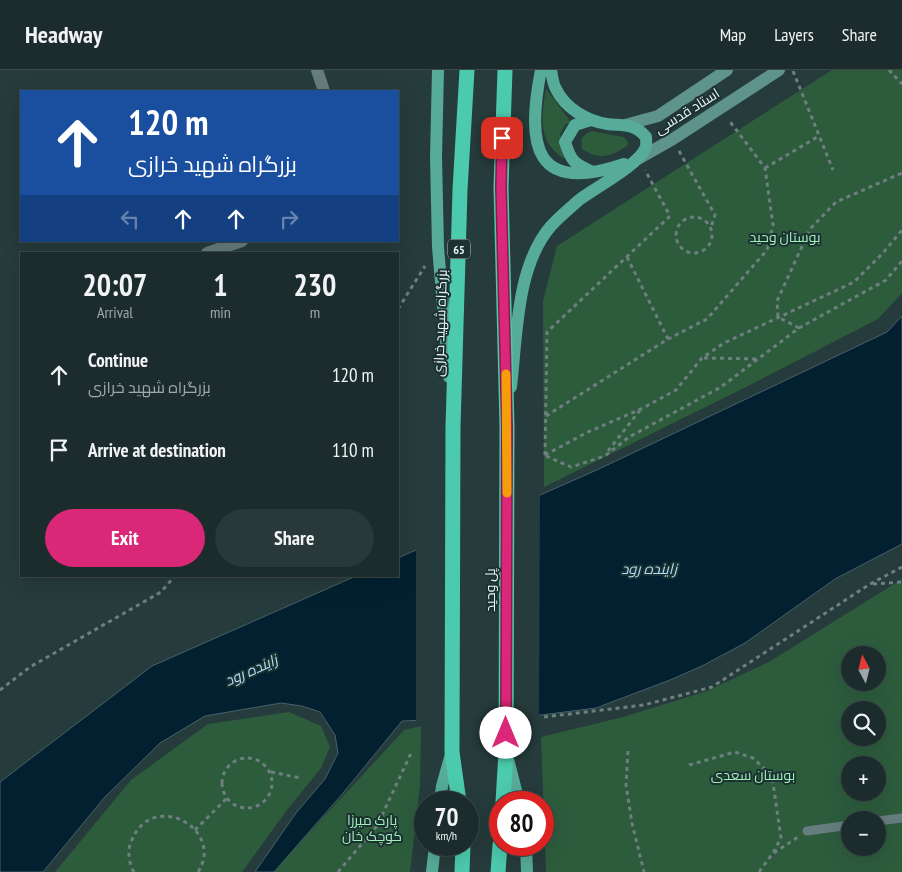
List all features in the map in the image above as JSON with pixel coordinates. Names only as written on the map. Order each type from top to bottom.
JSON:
[{"type":"highway","name":"بزرگراه شهید خرازی","points":[[453,427],[460,190],[467,70]]},
{"type":"highway","points":[[505,70],[501,187],[507,427]]},
{"type":"highway","name":"65","points":[[453,427],[452,752],[457,791]]},
{"type":"highway","name":"پل وحید","points":[[504,791],[506,752],[507,427]]},
{"type":"highway","points":[[462,872],[463,856]]},
{"type":"highway","points":[[498,872],[499,856]]},
{"type":"main road","points":[[438,70],[436,157],[438,247],[453,427]]},
{"type":"main road","points":[[540,70],[534,122],[536,140],[541,156],[552,168],[576,174],[595,172],[638,159]]},
{"type":"main road","name":"استاد قدسی","points":[[551,70],[555,89],[578,114],[591,120],[625,125],[658,116],[726,70]]},
{"type":"main road","name":"استاد قدسی","points":[[638,159],[673,139],[779,70]]},
{"type":"main road","points":[[591,120],[575,125],[565,142],[569,155],[576,164],[595,172]]},
{"type":"main road","points":[[507,427],[521,299],[528,269],[538,244],[551,226],[579,200],[638,159],[646,148],[646,137],[639,129],[625,125]]},
{"type":"main road","points":[[441,791],[452,752]]},
{"type":"main road","points":[[506,752],[516,791]]},
{"type":"main road","points":[[432,872],[434,856]]},
{"type":"main road","points":[[526,856],[527,872]]},
{"type":"street","points":[[317,70],[324,90]]},
{"type":"street","points":[[210,252],[239,242]]},
{"type":"lane","points":[[886,820],[902,818]]},
{"type":"lane","points":[[807,831],[841,826]]},
{"type":"path","points":[[793,70],[833,170]]},
{"type":"path","points":[[889,70],[902,84]]},
{"type":"path","points":[[546,416],[668,339],[707,319],[768,250],[774,225],[765,168],[720,108]]},
{"type":"path","points":[[765,168],[819,136]]},
{"type":"path","points":[[673,139],[715,215],[711,227],[712,240],[703,251],[697,253],[690,252],[679,245],[676,232],[682,220],[695,216],[707,221],[711,227]]},
{"type":"path","points":[[545,455],[547,332],[670,216],[638,159]]},
{"type":"path","points":[[778,317],[777,301],[810,229],[836,202],[902,173]]},
{"type":"path","points":[[545,455],[676,390],[702,358],[724,343],[854,282],[883,253],[902,230]]},
{"type":"path","points":[[399,307],[438,247]]},
{"type":"path","points":[[627,257],[668,339]]},
{"type":"path","points":[[545,455],[571,466],[604,456],[629,437],[721,387],[800,328],[886,280],[902,261]]},
{"type":"path","points":[[778,317],[800,328]]},
{"type":"path","points":[[702,358],[758,358]]},
{"type":"path","points":[[604,456],[642,408]]},
{"type":"path","points":[[544,716],[644,705],[712,687],[870,584],[902,566]]},
{"type":"path","points":[[0,690],[30,667],[161,592],[174,577]]},
{"type":"path","points":[[870,584],[902,582]]},
{"type":"path","points":[[338,872],[377,826],[412,751]]},
{"type":"path","points":[[628,751],[626,785],[632,823],[644,872]]},
{"type":"path","points":[[689,765],[735,752],[753,758],[772,776],[782,838],[774,853],[759,872]]},
{"type":"path","points":[[250,757],[265,765],[273,780],[269,796],[256,807],[249,808],[240,808],[227,798],[223,791],[223,775],[233,761],[250,757]]},
{"type":"path","points":[[270,772],[301,778]]},
{"type":"path","points":[[195,830],[227,798]]},
{"type":"path","points":[[134,872],[129,857],[134,833],[143,824],[154,818],[166,816],[178,818],[190,824],[195,830],[203,845],[204,857],[198,872]]},
{"type":"path","points":[[774,853],[807,831]]},
{"type":"green space","name":"بوستان وحید","points":[[832,70],[902,70],[902,293],[878,319],[544,487],[543,301],[557,246]]},
{"type":"green space","points":[[546,89],[571,122],[565,125],[560,134],[564,159],[552,148],[545,135],[543,120]]},
{"type":"green space","points":[[591,131],[624,137],[629,144],[612,154],[601,156],[589,153],[582,149],[581,146],[582,138]]},
{"type":"green space","name":"بوستان سعدی","points":[[902,579],[902,872],[546,872],[545,856],[554,856],[554,791],[543,791],[541,737],[623,717],[707,691],[769,662]]},
{"type":"green space","points":[[289,712],[321,726],[330,747],[321,768],[287,810],[242,872],[55,872],[131,780],[208,724]]},
{"type":"green space","name":"پارک میرزا کوچک خان","points":[[421,726],[420,786],[419,791],[414,791],[414,838],[410,872],[273,872],[404,730]]},
{"type":"water","name":"زاینده رود","points":[[902,316],[902,544],[835,579],[745,643],[702,666],[670,680],[596,708],[541,715],[402,721],[344,792],[274,872],[255,872],[296,813],[325,779],[338,753],[335,735],[320,712],[302,706],[281,703],[205,716],[160,743],[104,798],[43,872],[0,872],[0,782],[152,666],[354,577],[399,577],[399,558],[599,469],[887,332]]},
{"type":"pier","points":[[540,493],[539,718],[416,723],[416,547]]},
{"type":"slow traffic","points":[[506,374],[507,493]]},
{"type":"route","points":[[502,138],[501,187],[507,427],[506,733]]}]
